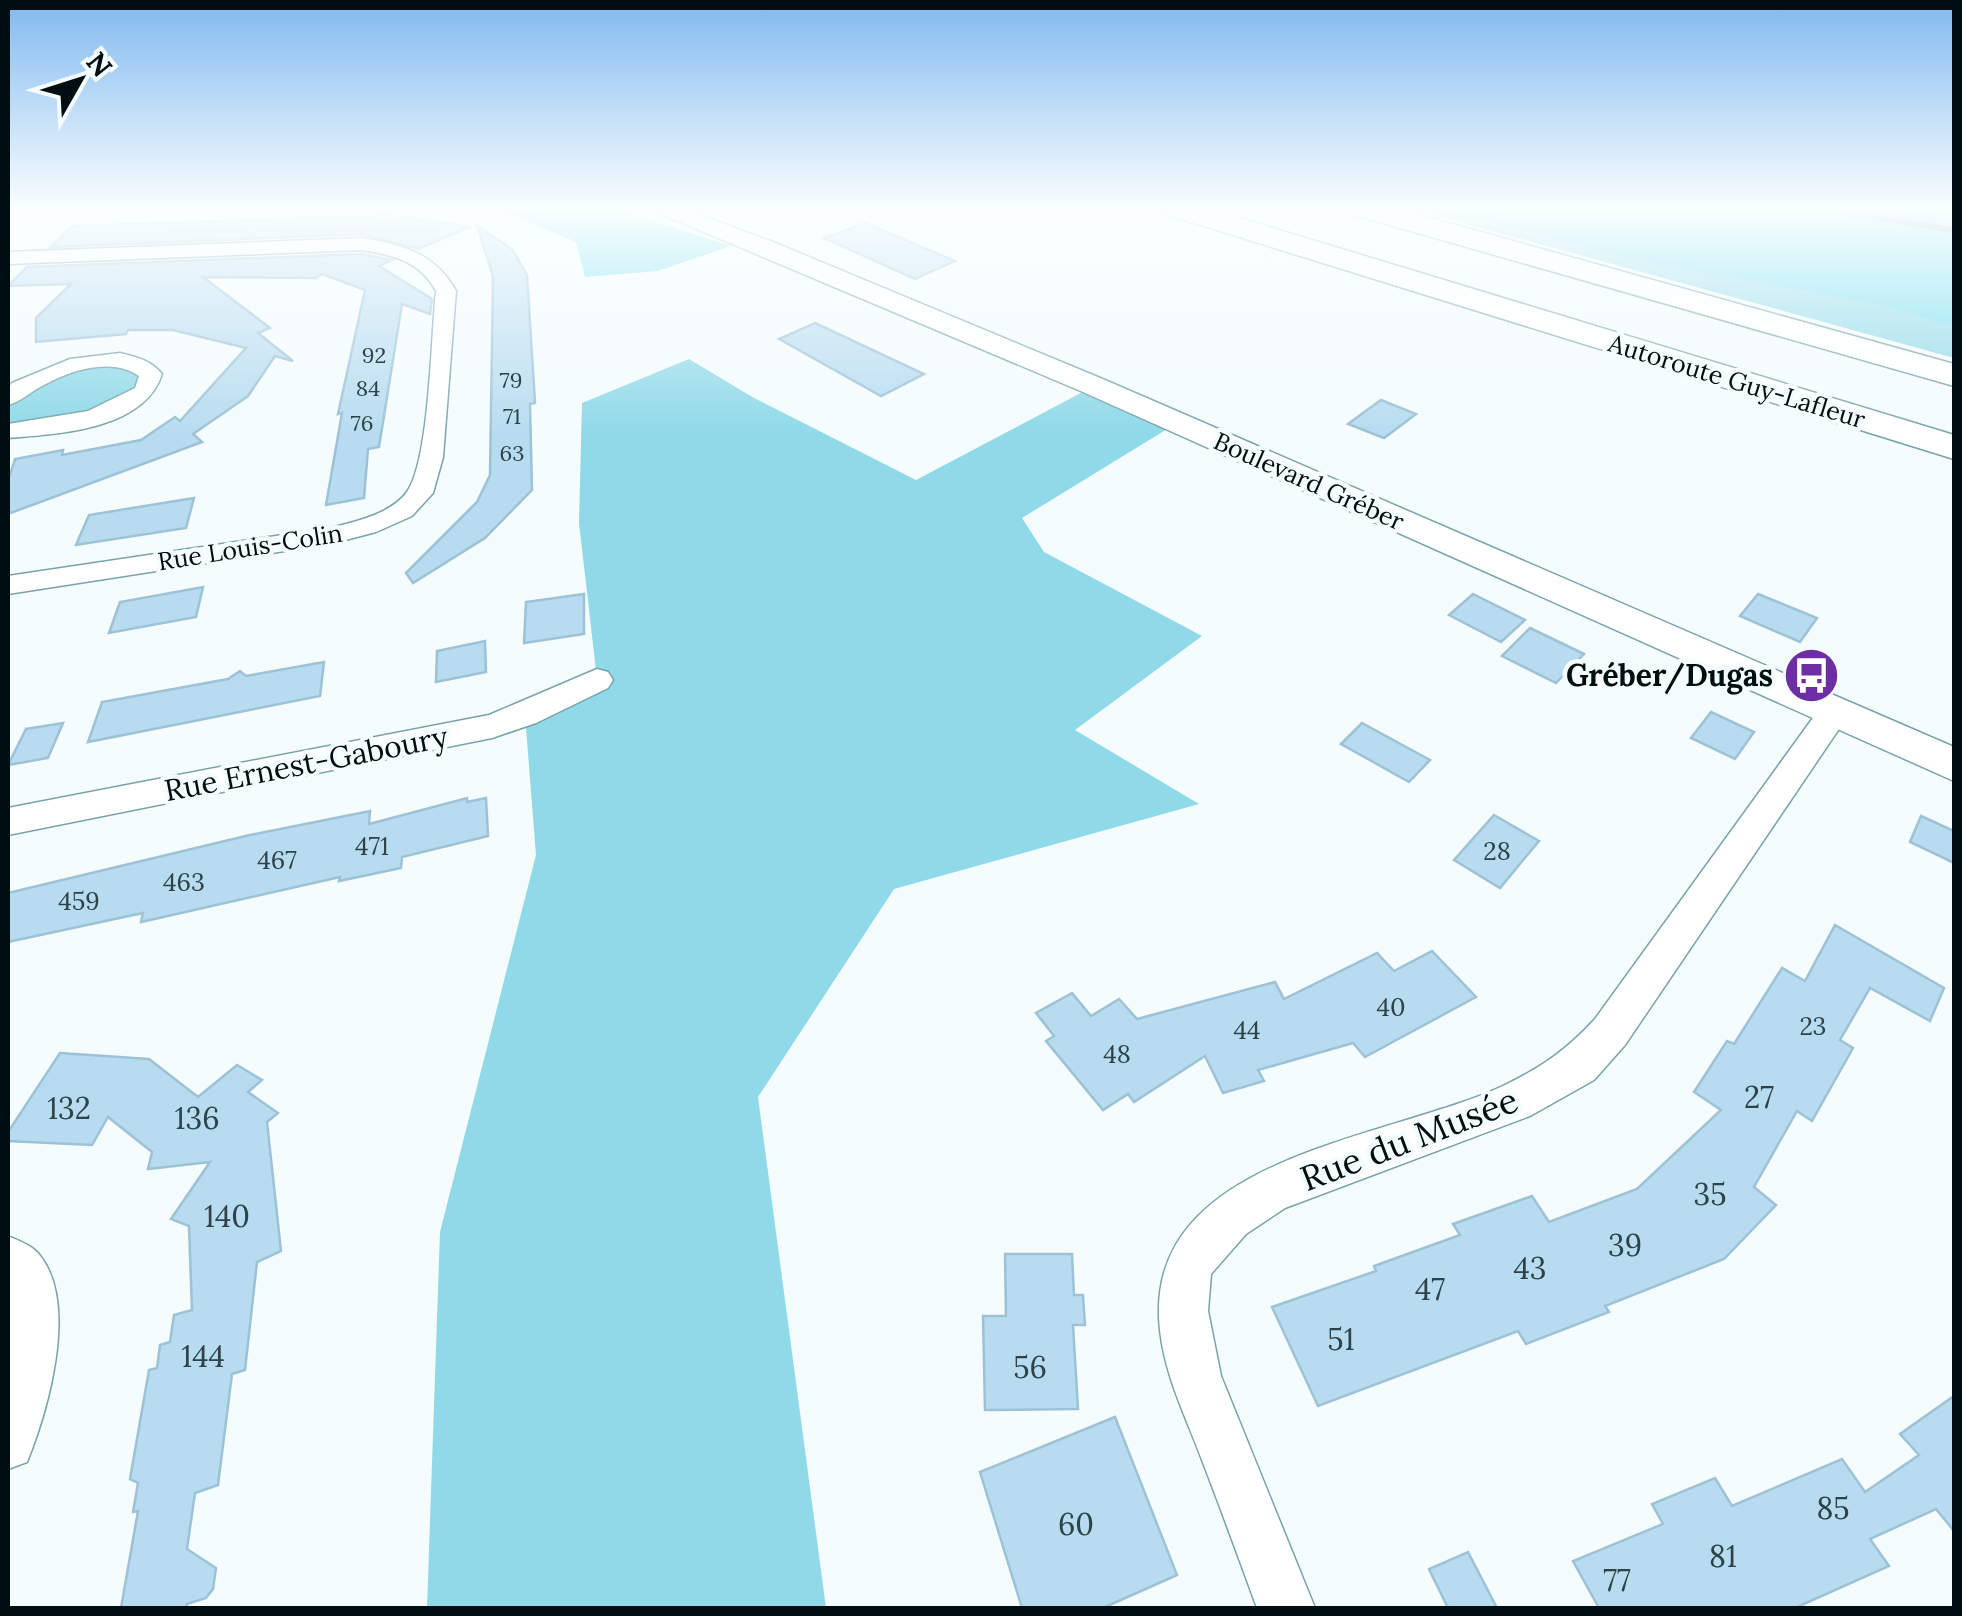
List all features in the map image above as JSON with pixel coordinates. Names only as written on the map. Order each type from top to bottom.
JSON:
[{"type":"highway","name":"Autoroute Guy-Lafleur","points":[[1420,283],[1954,447]]},
{"type":"highway","points":[[1627,283],[1954,376]]},
{"type":"street","name":"Rue Louis-Colin","points":[[8,585],[330,536],[373,524],[408,506],[429,477],[446,291],[443,283]]},
{"type":"street","name":"Boulevard Gréber","points":[[850,283],[1094,386],[1954,765]]},
{"type":"street","points":[[8,398],[48,373],[88,363],[122,361],[144,367],[151,374],[145,391],[104,415],[63,425],[8,431]]},
{"type":"street","name":"Rue Ernest-Gaboury","points":[[8,822],[465,732],[525,715],[597,680]]},
{"type":"street","name":"Rue du Musée","points":[[1286,1608],[1193,1370],[1184,1287],[1193,1262],[1239,1207],[1272,1190],[1515,1102],[1579,1066],[1610,1032],[1834,712]]},
{"type":"street","points":[[8,1260],[29,1282],[36,1310],[8,1443]]},
{"type":"shaded area","points":[[1683,283],[1954,283],[1954,358]]},
{"type":"shaded area","points":[[1765,283],[1954,283],[1954,326],[1877,304]]},
{"type":"shaded area","points":[[689,359],[754,398],[916,480],[1094,386],[1177,423],[1022,518],[1044,552],[1202,636],[1075,730],[1199,804],[894,889],[758,1097],[826,1608],[427,1608],[440,1232],[536,855],[525,715],[597,679],[579,523],[582,403]]},
{"type":"shaded area","points":[[122,361],[151,382],[63,425],[8,431],[8,398],[29,381]]},
{"type":"building","points":[[11,283],[211,283],[270,328],[258,333],[293,361],[275,356],[248,396],[193,434],[202,442],[8,514],[8,481],[15,459],[63,450],[62,455],[141,440],[175,417],[180,421],[246,348],[173,330],[128,330],[126,334],[36,342],[36,318],[71,284],[8,286]]},
{"type":"building","points":[[347,283],[407,283],[432,299],[430,314],[402,304],[379,447],[368,449],[364,498],[326,505],[342,413],[338,414],[365,290]]},
{"type":"building","points":[[493,283],[528,283],[535,403],[530,404],[532,490],[485,538],[413,583],[406,573],[477,502],[490,475]]},
{"type":"building","points":[[815,323],[924,374],[881,396],[779,339]]},
{"type":"building","points":[[1381,400],[1416,414],[1384,438],[1348,424]]},
{"type":"building","points":[[194,498],[186,528],[76,545],[89,515]]},
{"type":"building","points":[[203,587],[196,617],[109,633],[120,602]]},
{"type":"building","points":[[584,594],[584,634],[524,643],[526,602]]},
{"type":"building","points":[[1473,594],[1525,620],[1501,642],[1449,615]]},
{"type":"building","points":[[1758,594],[1817,618],[1800,642],[1740,616]]},
{"type":"building","points":[[1530,628],[1584,654],[1556,683],[1502,656]]},
{"type":"building","points":[[485,641],[486,672],[436,682],[437,651]]},
{"type":"building","points":[[324,662],[320,696],[88,742],[102,702],[228,679],[240,671],[246,676]]},
{"type":"building","points":[[1711,712],[1754,732],[1735,759],[1691,738]]},
{"type":"building","points":[[63,723],[48,758],[8,765],[26,729]]},
{"type":"building","points":[[1362,723],[1430,760],[1409,782],[1341,744]]},
{"type":"building","points":[[467,798],[467,802],[486,798],[488,836],[402,857],[401,868],[339,881],[340,877],[141,922],[143,913],[8,942],[8,893],[250,835],[370,811],[369,824]]},
{"type":"building","points":[[1494,815],[1539,841],[1500,888],[1454,860]]},
{"type":"building","points":[[1921,816],[1954,831],[1954,863],[1910,842]]},
{"type":"building","points":[[1835,925],[1944,988],[1930,1021],[1870,988],[1840,1040],[1853,1048],[1812,1121],[1797,1111],[1754,1187],[1776,1205],[1724,1259],[1605,1306],[1609,1312],[1526,1344],[1518,1331],[1318,1406],[1272,1307],[1376,1271],[1374,1266],[1460,1235],[1453,1224],[1532,1196],[1549,1222],[1637,1189],[1721,1110],[1694,1092],[1727,1041],[1734,1044],[1782,968],[1805,981]]},
{"type":"building","points":[[1432,951],[1476,997],[1365,1057],[1353,1043],[1258,1070],[1264,1081],[1223,1093],[1205,1056],[1134,1102],[1128,1094],[1103,1110],[1046,1041],[1054,1036],[1036,1013],[1072,993],[1091,1016],[1119,999],[1137,1019],[1275,982],[1284,999],[1377,953],[1394,971]]},
{"type":"building","points":[[60,1053],[149,1059],[198,1097],[237,1065],[262,1080],[248,1092],[278,1113],[267,1122],[281,1251],[257,1262],[245,1370],[232,1374],[218,1485],[195,1493],[187,1549],[216,1568],[213,1589],[206,1598],[187,1604],[186,1608],[121,1608],[138,1511],[133,1512],[138,1483],[130,1479],[149,1370],[157,1368],[160,1345],[170,1342],[174,1315],[192,1310],[189,1226],[171,1219],[210,1162],[148,1169],[152,1152],[108,1117],[92,1145],[8,1141],[8,1132]]},
{"type":"building","points":[[1005,1254],[1072,1254],[1074,1295],[1083,1295],[1085,1325],[1073,1325],[1078,1409],[985,1410],[983,1316],[1006,1316]]},
{"type":"building","points":[[1954,1396],[1954,1531],[1936,1509],[1870,1539],[1889,1566],[1795,1608],[1599,1608],[1573,1561],[1663,1524],[1652,1504],[1715,1478],[1732,1506],[1842,1459],[1865,1492],[1919,1455],[1900,1434]]},
{"type":"building","points":[[1115,1417],[1177,1575],[1103,1608],[1022,1608],[980,1472]]},
{"type":"building","points":[[1468,1552],[1497,1608],[1448,1608],[1429,1569]]},
{"type":"place","name":"Gréber/Dugas","points":[[1812,675]]}]
